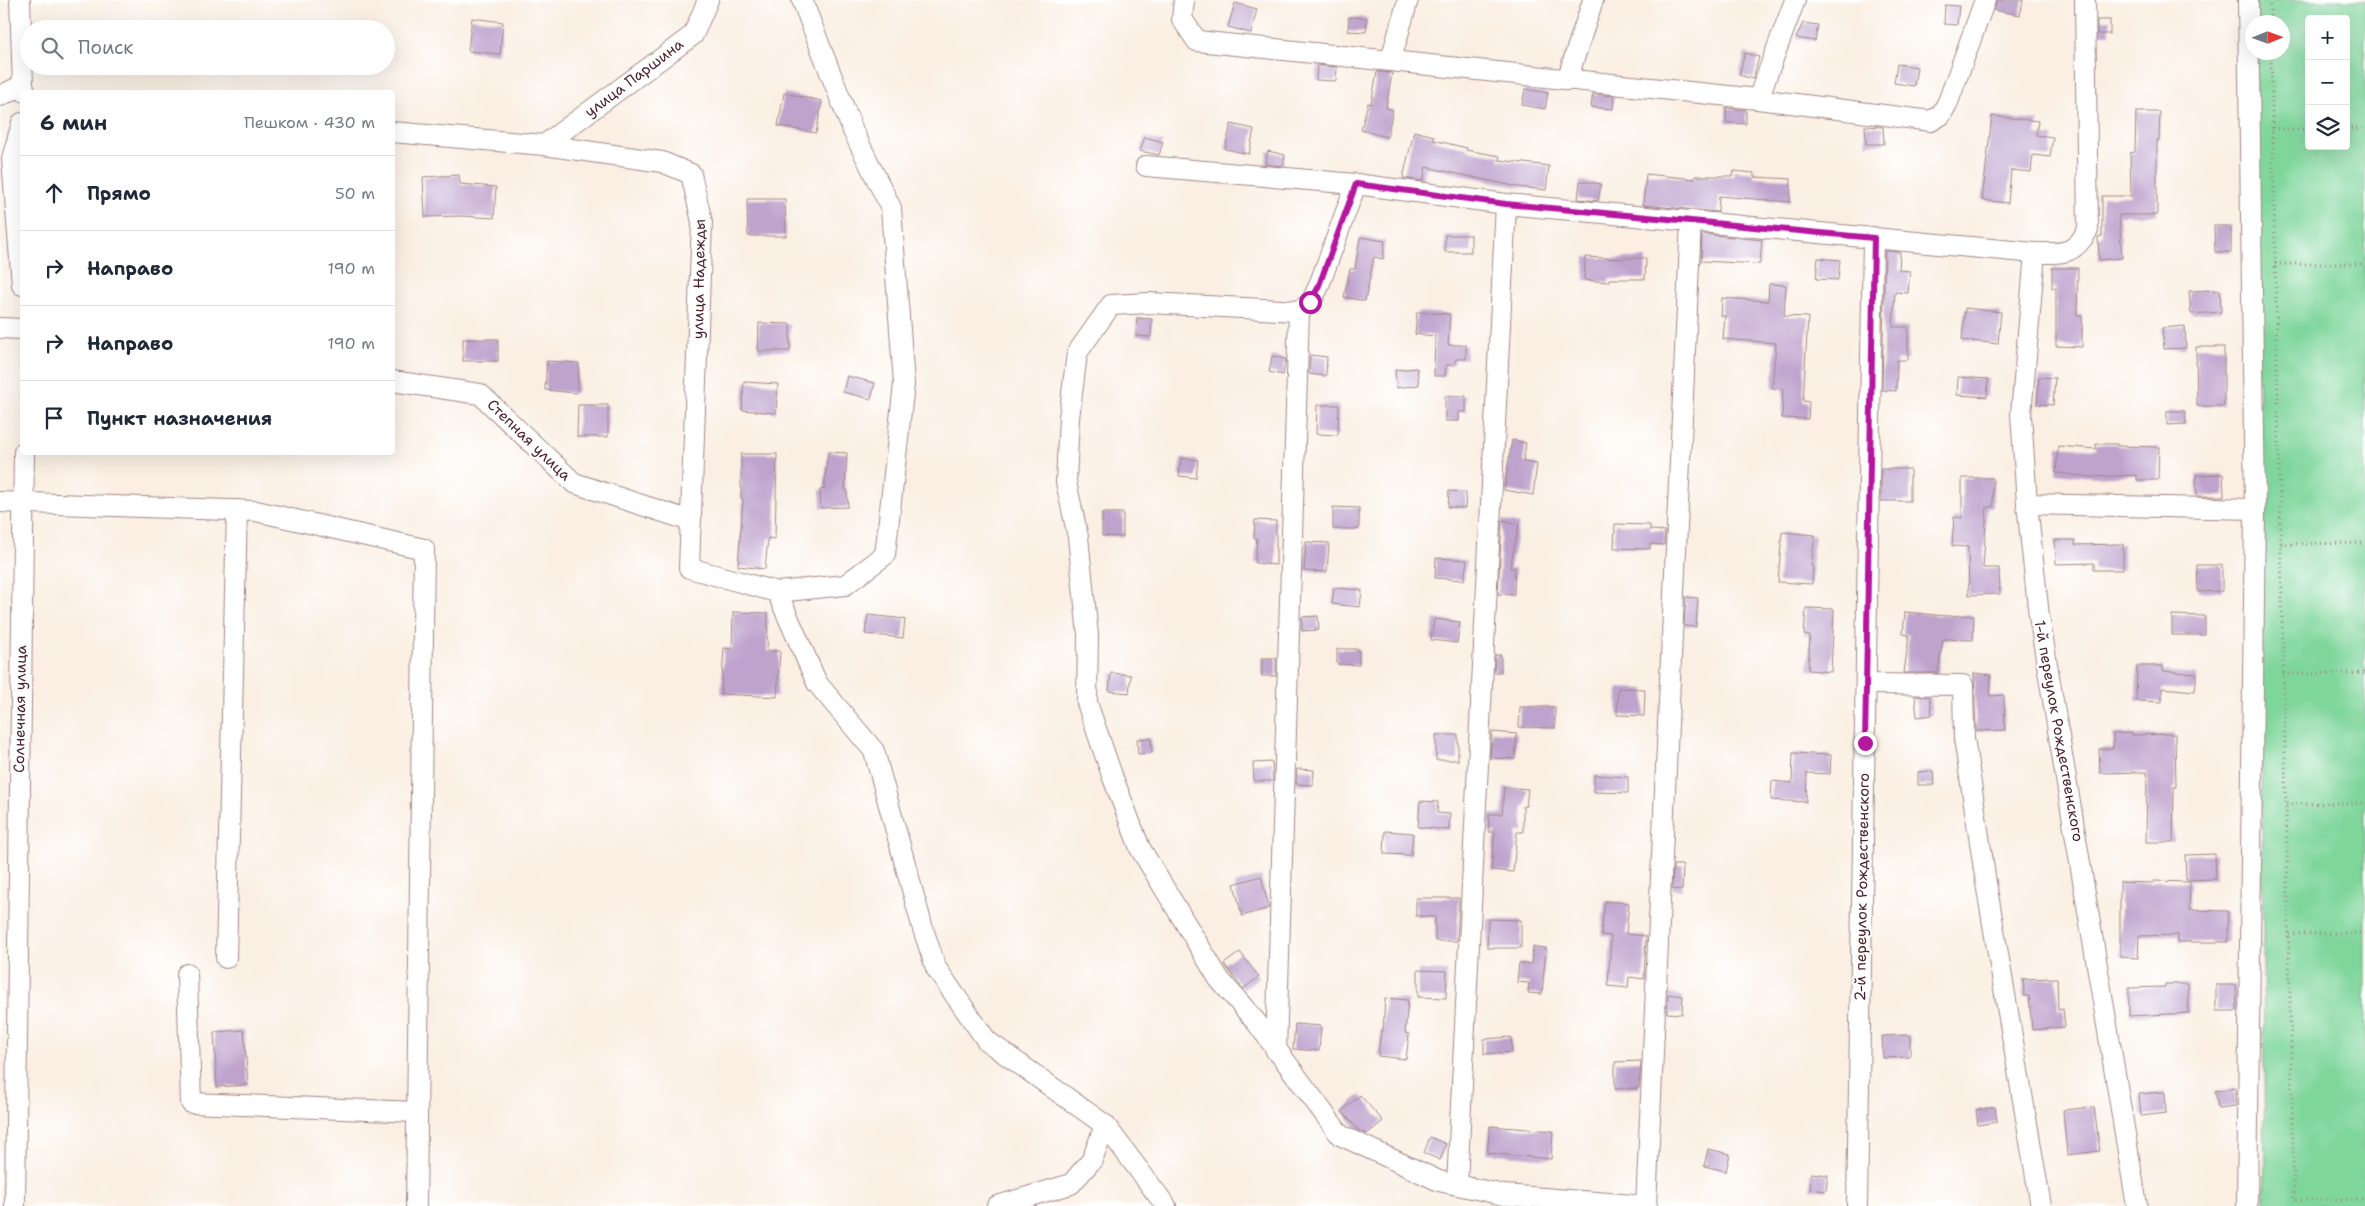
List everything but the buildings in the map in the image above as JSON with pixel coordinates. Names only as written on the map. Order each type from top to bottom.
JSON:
[{"type":"street","points":[[20,0],[21,20]]},
{"type":"street","name":"улица Паршина","points":[[544,145],[693,35],[708,0]]},
{"type":"street","points":[[802,0],[853,131],[891,208],[904,384],[886,556],[845,585],[777,592],[817,683],[874,751],[923,929],[936,968],[987,1041],[1105,1125],[1166,1206]]},
{"type":"street","points":[[1184,0],[1182,19],[1197,40],[1758,99],[1931,121],[1941,115],[1948,102],[1985,0]]},
{"type":"street","points":[[1391,59],[1408,0]]},
{"type":"street","points":[[1567,80],[1592,0]]},
{"type":"street","points":[[1758,99],[1795,0]]},
{"type":"street","points":[[1146,166],[1356,184],[1506,204],[2036,253],[2062,252],[2080,244],[2088,230],[2085,0]]},
{"type":"street","points":[[2247,1206],[2255,509],[2248,0]]},
{"type":"street","points":[[23,75],[24,89]]},
{"type":"street","points":[[0,96],[20,90]]},
{"type":"street","points":[[20,130],[12,159],[20,260]]},
{"type":"street","name":"улица Надежды","points":[[395,132],[544,145],[662,162],[691,174],[702,222],[689,568],[777,592]]},
{"type":"street","points":[[1356,184],[1318,288],[1310,302],[1299,310],[1150,303],[1111,305],[1077,353],[1069,418],[1066,482],[1078,537],[1088,635],[1087,703],[1112,778],[1140,848],[1219,979],[1256,1023],[1340,1135],[1439,1181],[1504,1195],[1647,1206],[1691,220]]},
{"type":"street","points":[[1457,1185],[1506,204]]},
{"type":"street","name":"2-й переулок Рождественского","points":[[1857,1206],[1874,238]]},
{"type":"street","name":"1-й переулок Рождественского","points":[[2036,253],[2021,414],[2027,504],[2039,616],[2137,1206]]},
{"type":"street","points":[[1276,1051],[1299,310]]},
{"type":"street","points":[[0,328],[20,328]]},
{"type":"street","name":"Степная улица","points":[[395,381],[480,394],[574,484],[691,521]]},
{"type":"street","name":"Солнечная улица","points":[[15,1206],[8,1044],[24,455]]},
{"type":"street","points":[[0,502],[256,510],[424,549],[416,1206]]},
{"type":"street","points":[[2027,504],[2255,509]]},
{"type":"street","points":[[226,958],[237,510]]},
{"type":"street","points":[[1867,684],[1964,685],[1964,738],[1987,889],[2041,1206]]},
{"type":"street","points":[[188,974],[191,1102],[417,1112]]},
{"type":"street","points":[[997,1206],[1071,1184],[1092,1160],[1105,1125]]},
{"type":"path","points":[[2270,0],[2270,15]]},
{"type":"path","points":[[2271,60],[2294,1200],[2365,1199]]},
{"type":"path","points":[[2350,129],[2365,128]]},
{"type":"path","points":[[2272,129],[2305,129]]},
{"type":"path","points":[[2275,264],[2365,264]]},
{"type":"path","points":[[2281,544],[2365,543]]},
{"type":"path","points":[[2283,674],[2365,673]]},
{"type":"path","points":[[2286,804],[2365,803]]},
{"type":"path","points":[[2289,934],[2365,933]]},
{"type":"green space","points":[[2256,0],[2365,0],[2365,1206],[2265,1206],[2256,60],[2290,60],[2290,15],[2256,15]]},
{"type":"route","points":[[1310,302],[1318,288],[1356,184],[1506,204],[1874,238],[1865,743]]}]
